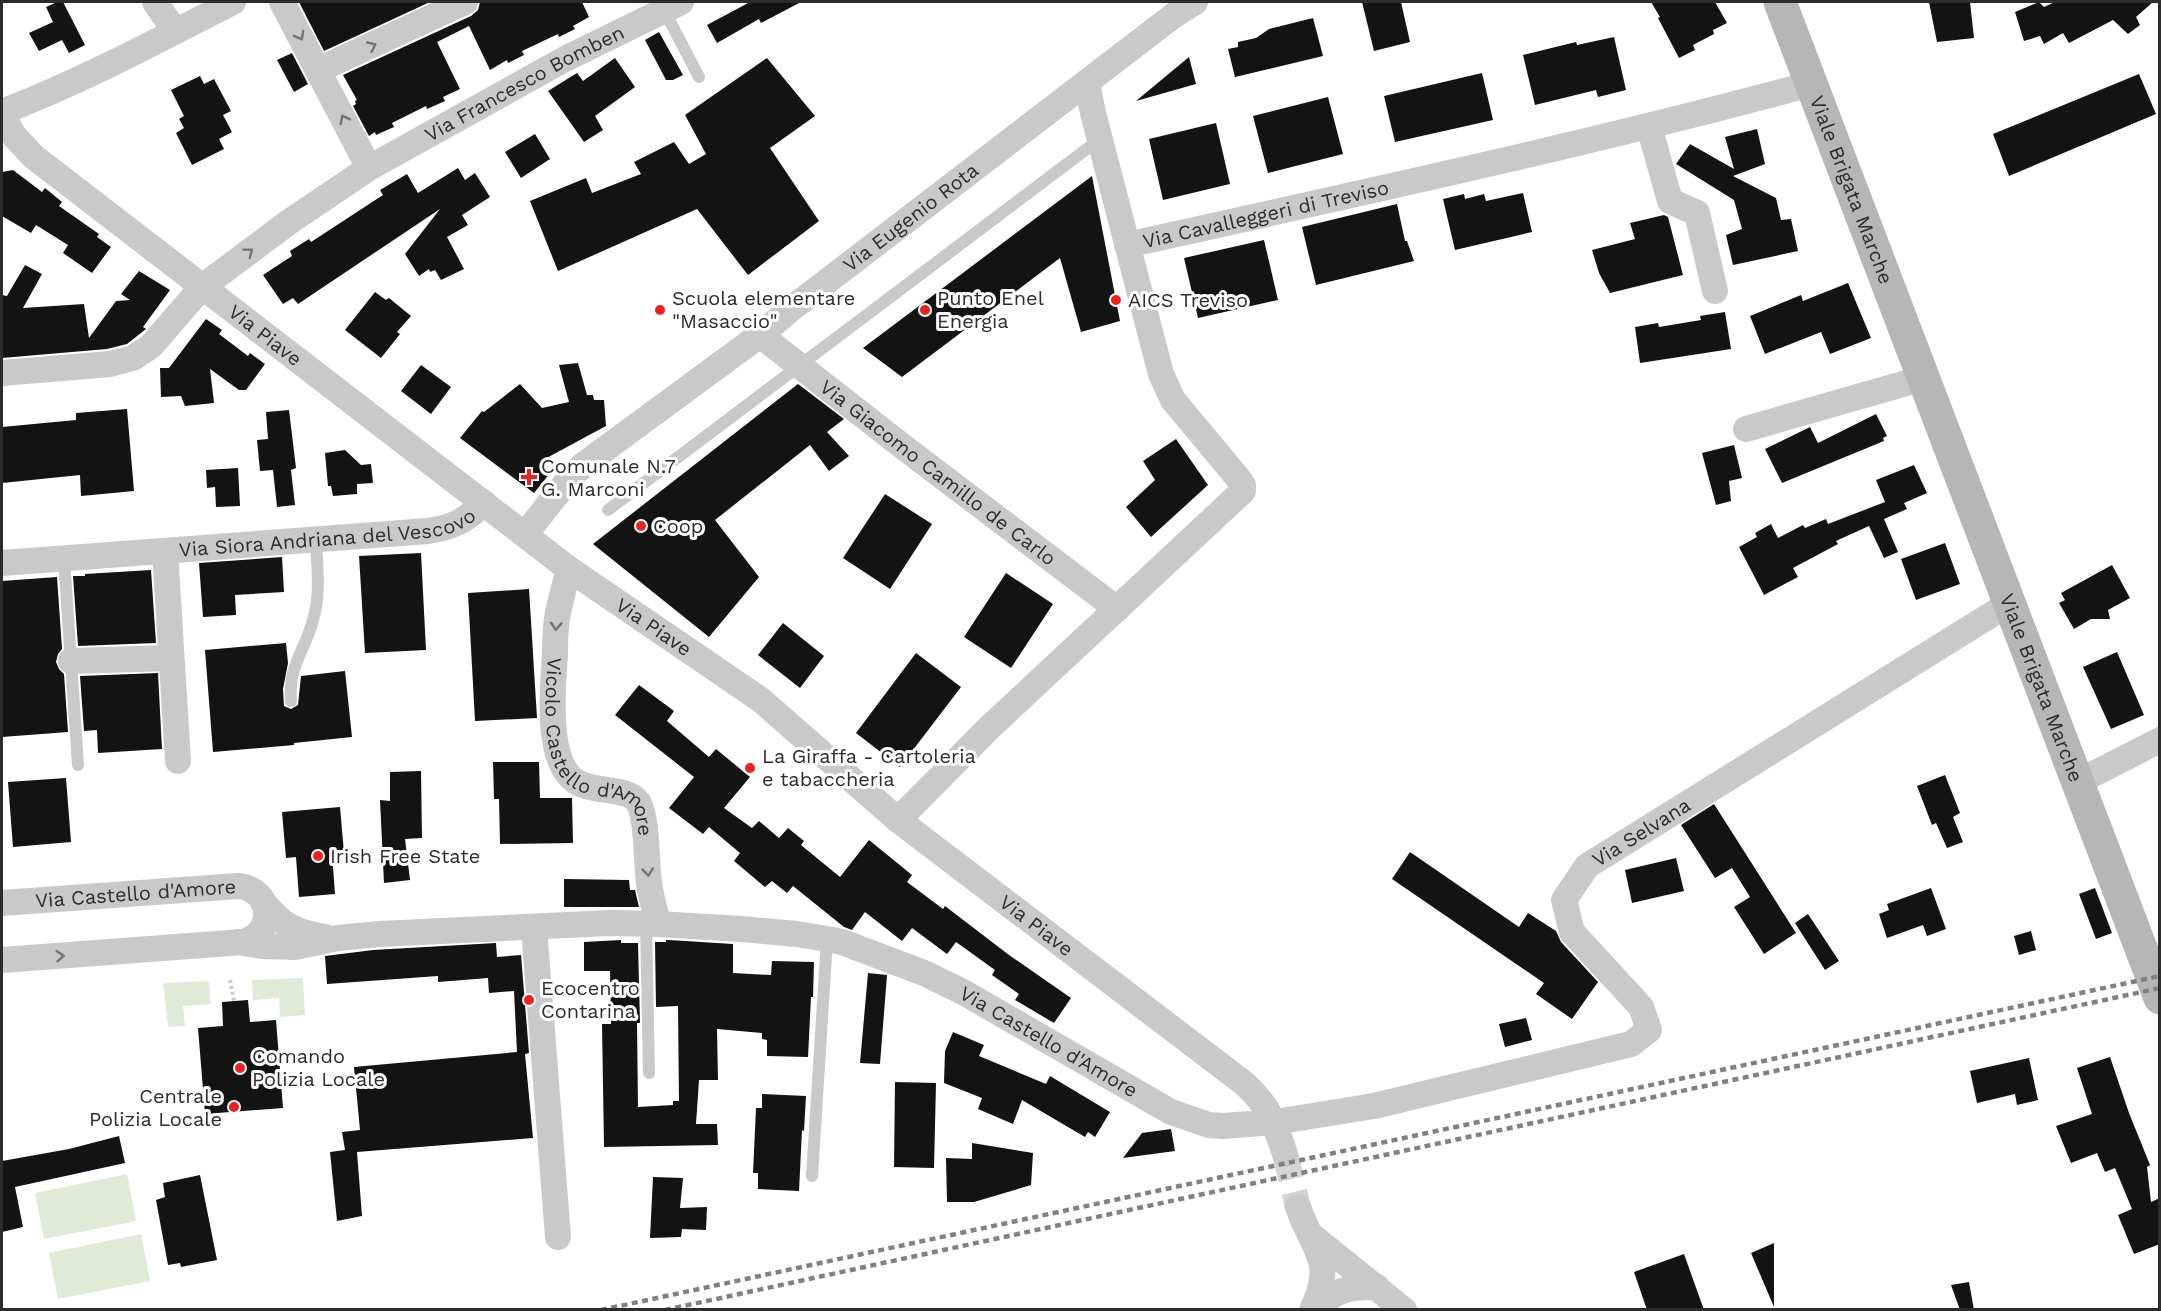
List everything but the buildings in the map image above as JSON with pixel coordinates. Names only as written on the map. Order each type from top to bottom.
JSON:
[{"type":"street","points":[[155,2],[175,31]]},
{"type":"street","points":[[2,113],[103,69],[233,2]]},
{"type":"street","points":[[282,2],[369,168]]},
{"type":"street","points":[[318,70],[465,2]]},
{"type":"street","name":"Via Eugenio Rota","points":[[525,534],[544,513],[565,483],[582,466],[760,335],[1173,16],[1195,2]]},
{"type":"street","name":"Viale Brigata Marche","points":[[1779,2],[2160,998]]},
{"type":"street","name":"Via Francesco Bomben","points":[[2,373],[110,364],[133,358],[151,346],[202,287],[289,222],[369,168],[565,59],[673,6]]},
{"type":"street","points":[[1087,84],[1127,245]]},
{"type":"street","name":"Via Cavalleggeri di Treviso","points":[[898,820],[989,728],[1243,491],[1243,485],[1238,478],[1173,400],[1166,387],[1156,358],[1127,245],[1649,126],[1811,84]]},
{"type":"street","name":"Via Piave","points":[[2,113],[15,137],[34,157],[569,569],[761,700],[898,820],[1245,1084],[1265,1104],[1275,1122],[1285,1154]]},
{"type":"street","points":[[1649,126],[1670,201],[1697,213],[1715,291]]},
{"type":"street","name":"Via Giacomo Camillo de Carlo","points":[[760,335],[1117,609]]},
{"type":"street","points":[[1746,429],[1924,378]]},
{"type":"street","name":"Via Siora Andriana del Vescovo","points":[[2,563],[315,541],[443,529],[465,521],[484,503]]},
{"type":"street","name":"Via Siora Andriana del Vescovo","points":[[165,551],[178,760]]},
{"type":"street","name":"Vicolo Castello d'Amore","points":[[569,569],[557,615],[552,691],[552,725],[555,739],[562,762],[571,778],[594,789],[632,796],[639,804],[644,820],[652,924]]},
{"type":"street","name":"Via Selvana","points":[[1275,1122],[1374,1106],[1631,1044],[1649,1030],[1641,1007],[1572,932],[1564,900],[1587,866],[2010,603]]},
{"type":"street","points":[[71,661],[171,658]]},
{"type":"street","points":[[2078,782],[2160,740]]},
{"type":"street","name":"Via Castello d'Amore","points":[[2,903],[238,886],[253,891],[278,920],[287,926],[306,933],[338,938]]},
{"type":"street","name":"Via Castello d'Amore","points":[[2,960],[238,942],[252,939],[261,930],[266,913],[263,902]]},
{"type":"street","name":"Via Castello d'Amore","points":[[238,942],[262,946],[295,947],[338,938],[379,934],[610,923],[797,934],[827,939],[842,942],[924,973],[963,992],[1171,1112],[1188,1119],[1222,1126],[1275,1122]]},
{"type":"street","points":[[534,928],[558,1238]]},
{"type":"street","points":[[1298,1207],[1318,1250],[1323,1274],[1320,1290],[1312,1310]]},
{"type":"street","points":[[1311,1235],[1404,1310]]},
{"type":"street","points":[[1312,1310],[1336,1292],[1361,1287],[1377,1287]]},
{"type":"lane","points":[[673,6],[699,77]]},
{"type":"lane","points":[[608,510],[1100,139]]},
{"type":"lane","points":[[291,701],[292,671],[313,623],[316,609],[318,580],[315,541]]},
{"type":"lane","points":[[64,559],[78,765]]},
{"type":"lane","points":[[649,1073],[652,924]]},
{"type":"lane","points":[[812,1176],[827,939]]},
{"type":"path","points":[[230,980],[234,1001]]},
{"type":"green space","points":[[303,978],[305,1015],[280,1017],[279,998],[253,1000],[252,980]]},
{"type":"green space","points":[[209,981],[211,1004],[183,1006],[185,1026],[168,1027],[163,983]]},
{"type":"green space","points":[[127,1174],[136,1221],[44,1239],[35,1193]]},
{"type":"green space","points":[[141,1234],[150,1281],[58,1299],[49,1253]]},
{"type":"tunnel","points":[[1285,1154],[1298,1207]]},
{"type":"railway","points":[[601,1310],[2160,976]]},
{"type":"railway","points":[[665,1310],[2160,988]]},
{"type":"place","name":"AICS Treviso","points":[[1116,300]]},
{"type":"place","name":"Scuola elementare \"Masaccio\"","points":[[660,310]]},
{"type":"place","name":"Punto Enel Energia","points":[[925,310]]},
{"type":"place","name":"Comunale N.7 G. Marconi","points":[[529,477]]},
{"type":"place","name":"Coop","points":[[641,526]]},
{"type":"place","name":"La Giraffa - Cartoleria e tabaccheria","points":[[750,768]]},
{"type":"place","name":"Irish Free State","points":[[318,856]]},
{"type":"place","name":"Ecocentro Contarina","points":[[529,1000]]},
{"type":"place","name":"Comando Polizia Locale","points":[[240,1068]]},
{"type":"place","name":"Centrale Polizia Locale","points":[[234,1107]]}]
